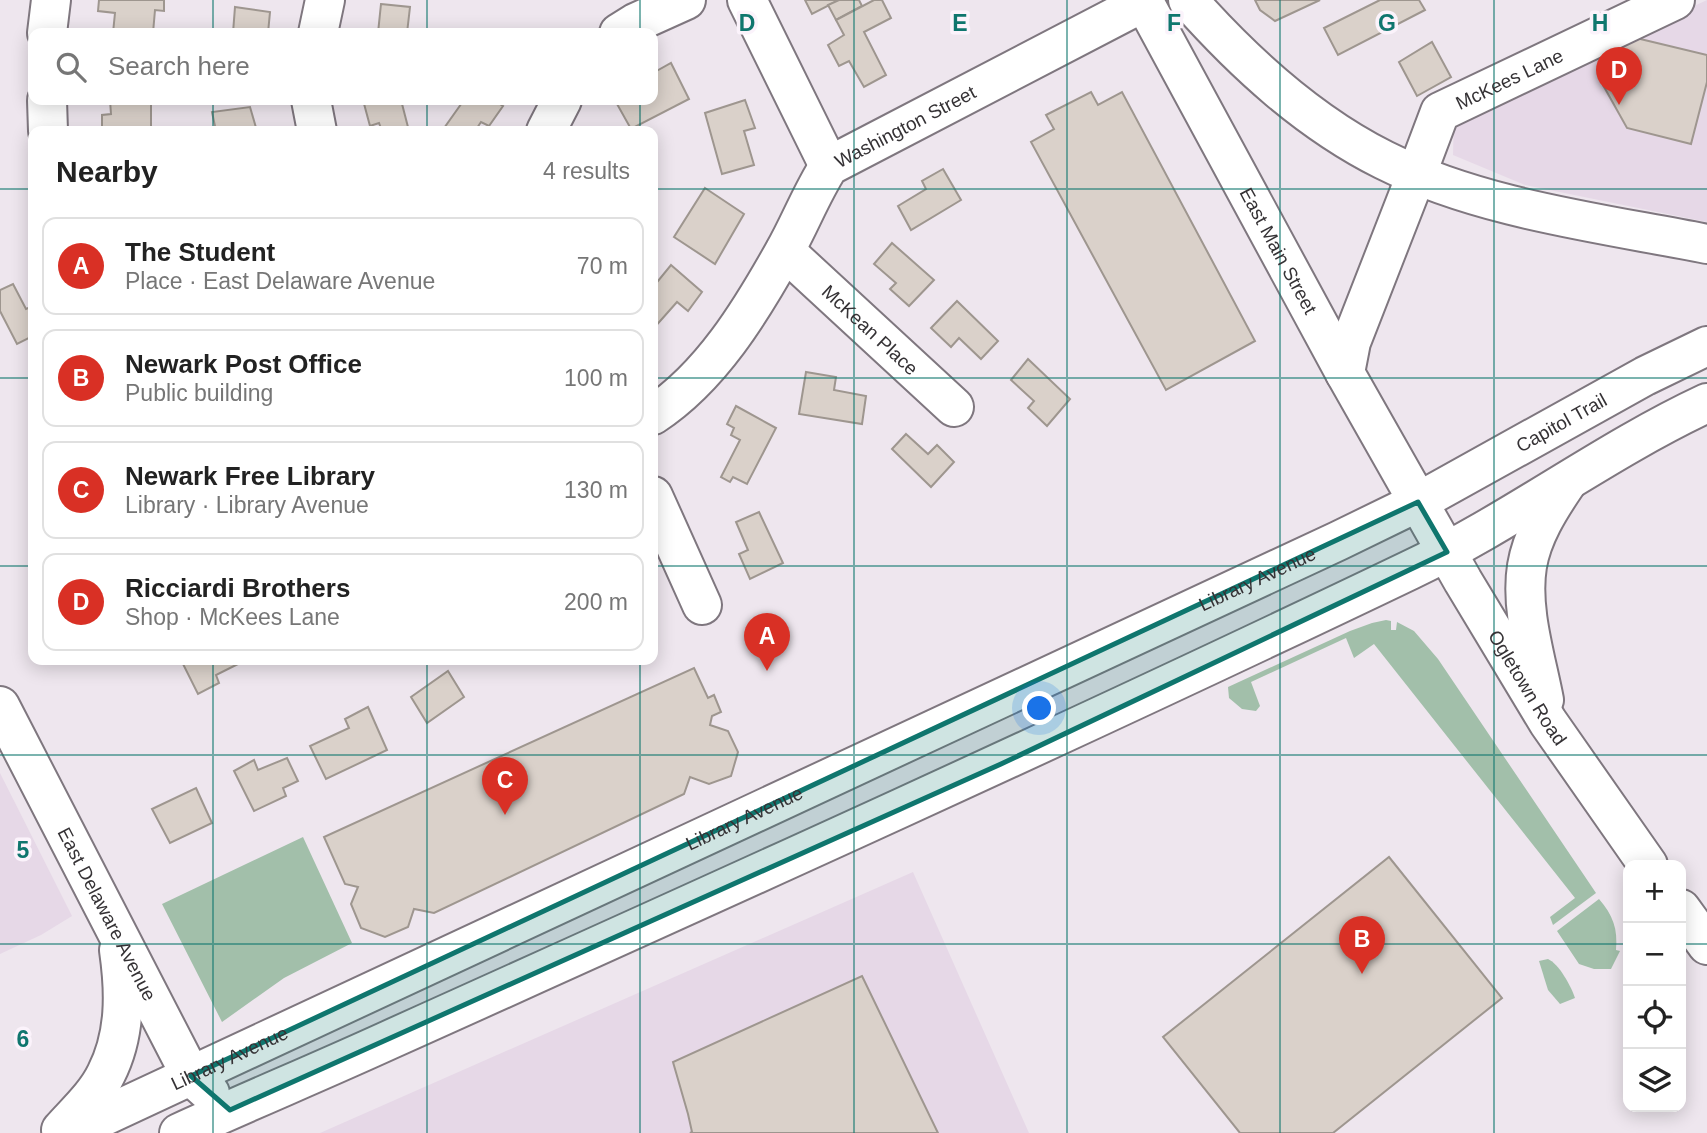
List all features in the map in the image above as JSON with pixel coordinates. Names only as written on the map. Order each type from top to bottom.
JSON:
[{"type":"main road","points":[[48,28],[51,0]]},
{"type":"main road","points":[[319,28],[324,0]]},
{"type":"main road","points":[[627,28],[686,0]]},
{"type":"main road","points":[[747,0],[829,166]]},
{"type":"main road","points":[[1188,0],[1254,68],[1305,110],[1332,130],[1385,161],[1452,187],[1529,209],[1707,244]]},
{"type":"main road","name":"McKees Lane","points":[[1345,373],[1351,342],[1440,112],[1675,0]]},
{"type":"main road","name":"Washington Street","points":[[658,411],[716,357],[750,310],[785,251],[816,186],[829,166],[1143,1]]},
{"type":"main road","name":"East Main Street","points":[[1143,1],[1418,502]]},
{"type":"main road","points":[[47,105],[48,126]]},
{"type":"main road","points":[[312,105],[316,126]]},
{"type":"main road","points":[[549,126],[559,105]]},
{"type":"main road","name":"McKean Place","points":[[785,251],[954,407]]},
{"type":"main road","name":"Capitol Trail","points":[[1418,502],[1645,376],[1707,346]]},
{"type":"main road","points":[[179,1133],[1001,764],[1447,552],[1643,436],[1707,403]]},
{"type":"main road","points":[[1548,722],[1528,618],[1527,566],[1542,522],[1568,480]]},
{"type":"main road","name":"Ogletown Road","points":[[1418,502],[1548,722],[1645,860]]},
{"type":"main road","name":"Library Avenue","points":[[68,1133],[1418,502]]},
{"type":"main road","points":[[658,507],[702,605]]},
{"type":"main road","name":"East Delaware Avenue","points":[[0,706],[191,1076],[230,1110]]},
{"type":"main road","points":[[1686,916],[1707,944]]},
{"type":"main road","points":[[58,1133],[106,1075],[114,1053],[121,1027],[124,986],[117,934]]},
{"type":"highlighted area","points":[[1418,502],[1447,552],[1001,764],[230,1110],[191,1076],[257,1044]]},
{"type":"shaded area","points":[[1707,0],[1707,222],[1525,185],[1453,155],[1454,118]]},
{"type":"shaded area","points":[[0,773],[72,916],[41,935],[0,954]]},
{"type":"shaded area","points":[[913,872],[1029,1133],[320,1133]]},
{"type":"green space","points":[[1386,620],[1391,621],[1391,630],[1396,630],[1397,622],[1414,631],[1438,659],[1596,893],[1553,925],[1550,917],[1575,898],[1374,644],[1354,658],[1346,638],[1251,682],[1260,706],[1256,711],[1242,709],[1229,698],[1228,687],[1350,631]]},
{"type":"green space","points":[[303,837],[352,943],[284,978],[222,1022],[162,904]]},
{"type":"green space","points":[[1599,899],[1614,923],[1616,950],[1620,951],[1611,969],[1594,969],[1579,964],[1557,931]]},
{"type":"green space","points":[[1548,959],[1560,970],[1575,998],[1560,1004],[1548,990],[1539,961]]},
{"type":"building","points":[[99,0],[164,0],[164,11],[155,10],[153,28],[114,28],[115,13],[98,11]]},
{"type":"building","points":[[805,0],[839,0],[812,14]]},
{"type":"building","points":[[839,0],[859,0],[862,6],[836,20],[828,5]]},
{"type":"building","points":[[874,0],[882,0],[891,18],[864,32],[886,75],[864,87],[849,61],[839,66],[828,45],[844,35],[836,20]]},
{"type":"building","points":[[1255,0],[1320,0],[1275,21],[1260,10]]},
{"type":"building","points":[[1380,0],[1419,0],[1425,10],[1338,55],[1324,28]]},
{"type":"building","points":[[381,4],[410,7],[408,28],[379,28]]},
{"type":"building","points":[[235,7],[270,12],[268,28],[233,28]]},
{"type":"building","points":[[1632,37],[1707,55],[1707,82],[1691,144],[1627,128],[1603,85],[1613,46]]},
{"type":"building","points":[[1432,42],[1451,77],[1417,96],[1399,62]]},
{"type":"building","points":[[671,63],[689,99],[637,126],[629,126],[618,105],[658,105],[658,70]]},
{"type":"building","points":[[1091,92],[1098,105],[1122,92],[1255,341],[1166,390],[1031,142],[1054,129],[1046,115]]},
{"type":"building","points":[[745,100],[755,128],[744,131],[754,165],[722,174],[705,113]]},
{"type":"building","points":[[110,105],[151,105],[151,126],[102,126],[102,115],[111,114]]},
{"type":"building","points":[[364,105],[402,105],[408,126],[380,126],[379,123],[370,126]]},
{"type":"building","points":[[460,105],[503,106],[489,126],[481,122],[478,126],[446,126]]},
{"type":"building","points":[[250,107],[256,126],[215,126],[212,112]]},
{"type":"building","points":[[943,169],[961,200],[911,230],[898,206],[926,189],[922,181]]},
{"type":"building","points":[[705,188],[744,214],[715,264],[674,237]]},
{"type":"building","points":[[892,243],[934,280],[909,306],[890,289],[896,283],[874,264]]},
{"type":"building","points":[[671,265],[702,292],[688,311],[677,302],[658,323],[658,281]]},
{"type":"building","points":[[13,284],[26,309],[28,308],[28,338],[17,344],[0,311],[0,290]]},
{"type":"building","points":[[957,301],[998,341],[981,359],[959,338],[951,347],[931,328]]},
{"type":"building","points":[[1028,359],[1070,399],[1047,426],[1028,408],[1034,401],[1011,380]]},
{"type":"building","points":[[806,372],[836,377],[834,390],[866,396],[862,424],[799,414]]},
{"type":"building","points":[[736,406],[776,428],[747,484],[733,477],[730,482],[721,477],[740,440],[731,435],[734,428],[727,424]]},
{"type":"building","points":[[906,434],[928,454],[937,445],[954,462],[931,487],[892,449]]},
{"type":"building","points":[[759,512],[783,563],[750,579],[739,554],[748,550],[736,522]]},
{"type":"building","points":[[184,665],[236,665],[216,675],[219,683],[198,694]]},
{"type":"building","points":[[694,668],[708,698],[714,695],[721,712],[712,716],[710,725],[728,731],[738,752],[731,776],[709,784],[690,777],[684,794],[434,913],[414,909],[408,927],[385,937],[361,928],[351,904],[358,887],[345,884],[324,837]]},
{"type":"building","points":[[448,671],[464,697],[427,723],[411,697]]},
{"type":"building","points":[[368,707],[387,750],[326,779],[310,746],[349,728],[345,719]]},
{"type":"building","points":[[287,758],[298,781],[283,788],[286,796],[254,811],[234,771],[254,760],[258,770]]},
{"type":"building","points":[[196,788],[212,823],[170,843],[152,809]]},
{"type":"building","points":[[1389,857],[1502,998],[1333,1133],[1240,1133],[1163,1037]]},
{"type":"building","points":[[862,976],[938,1133],[690,1133],[688,1114],[673,1062]]},
{"type":"place","name":"Ricciardi Brothers","points":[[1619,105]]},
{"type":"place","name":"The Student","points":[[767,671]]},
{"type":"place","name":"Newark Free Library","points":[[505,815]]},
{"type":"place","name":"Newark Post Office","points":[[1362,974]]}]
